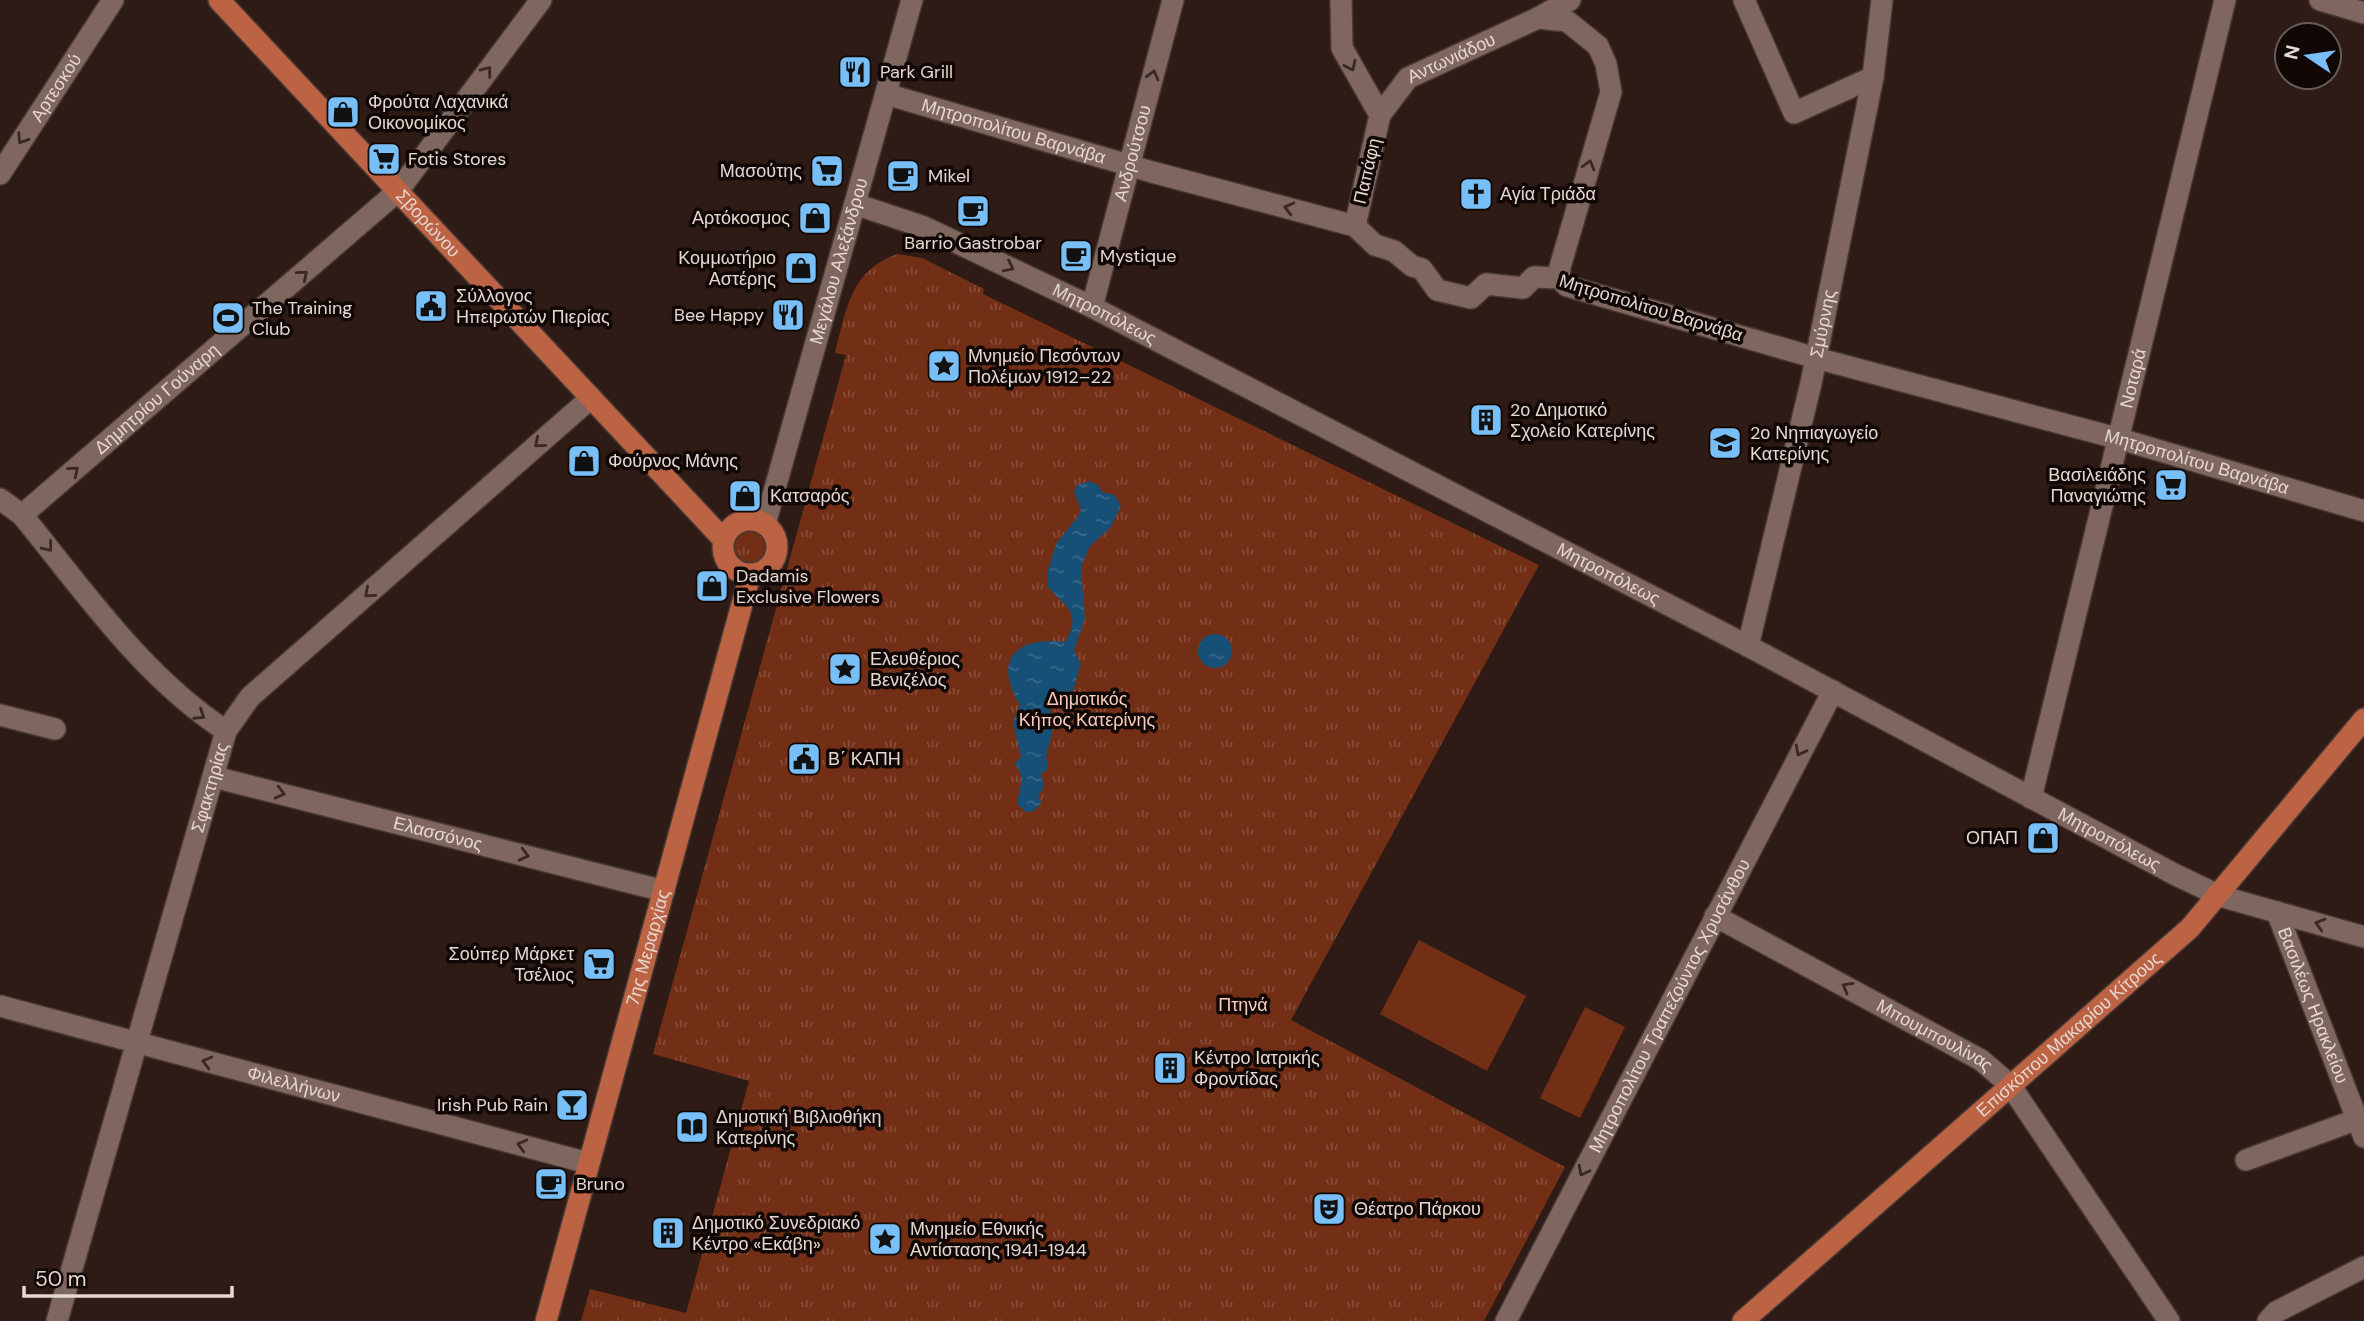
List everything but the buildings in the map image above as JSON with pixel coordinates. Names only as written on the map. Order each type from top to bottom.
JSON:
[{"type":"main road","name":"Σβορώνου","points":[[219,0],[723,539]]},
{"type":"main road","points":[[757,520],[765,524],[776,537],[776,554],[767,569],[750,575],[734,570],[724,556],[723,539],[733,525],[740,521],[757,520]]},
{"type":"main road","name":"7ης Μεραρχίας","points":[[545,1321],[750,575]]},
{"type":"main road","name":"Επισκόπου Μακαρίου Κίτρους","points":[[1743,1321],[2190,928],[2220,896],[2364,719]]},
{"type":"street","name":"Αρτεσκού","points":[[0,174],[113,0]]},
{"type":"street","name":"Δημητρίου Γούναρη","points":[[22,515],[398,191],[541,0]]},
{"type":"street","name":"Μεγάλου Αλεξάνδρου","points":[[765,524],[912,0]]},
{"type":"street","name":"Ανδρούτσου","points":[[1092,307],[1173,0]]},
{"type":"street","name":"Παπάφη","points":[[1340,0],[1342,48],[1380,115],[1355,226]]},
{"type":"street","name":"Αντωνιάδου","points":[[1380,115],[1408,78],[1538,18],[1570,0]]},
{"type":"street","points":[[1744,0],[1794,113],[1873,77]]},
{"type":"street","name":"Σμύρνης","points":[[1748,646],[1816,358],[1873,77],[1882,0]]},
{"type":"street","name":"Νοταρά","points":[[2031,798],[2225,0]]},
{"type":"street","points":[[2320,0],[2364,13]]},
{"type":"street","points":[[1538,18],[1567,21],[1598,46],[1606,64],[1611,92],[1559,278]]},
{"type":"street","name":"Μητροπολίτου Βαρνάβα","points":[[886,94],[1129,165],[1355,226],[1375,245],[1394,251],[1412,266],[1422,269],[1437,290],[1454,296],[1471,298],[1486,284],[1523,288],[1534,276],[1559,278],[1567,286],[1816,358],[2120,439],[2364,511]]},
{"type":"street","name":"Μητροπόλεως","points":[[855,204],[925,227],[1092,307],[1748,646],[2220,896],[2364,937]]},
{"type":"street","name":"Σφακτηρίας","points":[[57,1321],[134,1042],[226,731],[250,697],[591,398]]},
{"type":"street","points":[[0,499],[22,515],[135,653],[190,708],[226,731]]},
{"type":"street","name":"Μητροπολίτου Τραπεζούντος Χρυσάνθου","points":[[1506,1321],[1833,691]]},
{"type":"street","points":[[0,715],[55,729]]},
{"type":"street","name":"Ελασσόνος","points":[[214,777],[664,891]]},
{"type":"street","name":"Βασιλέως Ηρακλείου","points":[[2277,912],[2361,1128]]},
{"type":"street","name":"Μπουμπουλίνας","points":[[1715,916],[1981,1060],[2010,1084],[2169,1321]]},
{"type":"street","name":"Φιλελλήνων","points":[[0,1006],[587,1163]]},
{"type":"street","points":[[2246,1160],[2361,1128]]},
{"type":"street","points":[[2268,1321],[2276,1312],[2364,1267]]},
{"type":"green space","name":"Δημοτικός Κήπος Κατερίνης","points":[[897,254],[922,258],[984,289],[983,294],[1539,565],[1291,1020],[1565,1167],[1484,1321],[581,1321],[590,1289],[686,1313],[749,1081],[653,1054],[846,355],[835,353],[847,307],[859,282],[869,271]]},
{"type":"green space","points":[[750,530],[762,535],[767,547],[762,559],[750,564],[738,559],[733,547],[738,535]]},
{"type":"green space","points":[[1419,940],[1526,996],[1487,1071],[1380,1014]]},
{"type":"green space","points":[[1585,1007],[1625,1027],[1580,1118],[1540,1098]]},
{"type":"water","points":[[1090,481],[1099,486],[1102,492],[1115,495],[1121,506],[1111,527],[1090,546],[1081,567],[1085,619],[1074,651],[1081,664],[1072,694],[1048,704],[1054,724],[1046,757],[1048,768],[1041,775],[1044,785],[1038,798],[1042,802],[1034,811],[1026,812],[1017,804],[1022,777],[1015,763],[1021,757],[1013,722],[1020,705],[1008,675],[1009,664],[1014,654],[1022,647],[1048,641],[1065,642],[1070,632],[1070,611],[1048,587],[1047,573],[1056,544],[1079,515],[1081,509],[1074,492],[1077,485]]},
{"type":"water","points":[[1215,634],[1227,639],[1232,651],[1227,663],[1215,668],[1203,663],[1198,651],[1203,639]]},
{"type":"place","name":"Park Grill","points":[[855,72]]},
{"type":"place","name":"Φρούτα Λαχανικά Οικονομίκος","points":[[343,112]]},
{"type":"place","name":"Fotis Stores","points":[[384,159]]},
{"type":"place","name":"Μασούτης","points":[[827,171]]},
{"type":"place","name":"Mikel","points":[[903,176]]},
{"type":"place","name":"Αγία Τριάδα","points":[[1476,194]]},
{"type":"place","name":"Barrio Gastrobar","points":[[973,211]]},
{"type":"place","name":"Αρτόκοσμος","points":[[815,218]]},
{"type":"place","name":"Mystique","points":[[1076,256]]},
{"type":"place","name":"Κομμωτήριο Αστέρης","points":[[801,268]]},
{"type":"place","name":"Σύλλογος Ηπειρωτών Πιερίας","points":[[431,306]]},
{"type":"place","name":"Bee Happy","points":[[788,315]]},
{"type":"place","name":"The Training Club","points":[[228,318]]},
{"type":"place","name":"Μνημείο Πεσόντων Πολέμων 1912–22","points":[[944,366]]},
{"type":"place","name":"2ο Δημοτικό Σχολείο Κατερίνης","points":[[1486,420]]},
{"type":"place","name":"2ο Νηπιαγωγείο Κατερίνης","points":[[1725,443]]},
{"type":"place","name":"Φούρνος Μάνης","points":[[584,461]]},
{"type":"place","name":"Βασιλειάδης Παναγιώτης","points":[[2171,485]]},
{"type":"place","name":"Κατσαρός","points":[[745,496]]},
{"type":"place","name":"Dadamis Exclusive Flowers","points":[[712,586]]},
{"type":"place","name":"Ελευθέριος Βενιζέλος","points":[[845,669]]},
{"type":"place","name":"Β΄ ΚΑΠΗ","points":[[804,759]]},
{"type":"place","name":"ΟΠΑΠ","points":[[2043,838]]},
{"type":"place","name":"Σούπερ Μάρκετ Τσέλιος","points":[[599,964]]},
{"type":"place","name":"Κέντρο Ιατρικής Φροντίδας","points":[[1170,1068]]},
{"type":"place","name":"Irish Pub Rain","points":[[572,1105]]},
{"type":"place","name":"Δημοτική Βιβλιοθήκη Κατερίνης","points":[[692,1127]]},
{"type":"place","name":"Bruno","points":[[551,1184]]},
{"type":"place","name":"Θέατρο Πάρκου","points":[[1329,1209]]},
{"type":"place","name":"Δημοτικό Συνεδριακό Κέντρο «Εκάβη»","points":[[668,1233]]},
{"type":"place","name":"Μνημείο Εθνικής Αντίστασης 1941-1944","points":[[885,1239]]},
{"type":"park label","name":"Πτηνά","points":[[1243,1005]]}]
